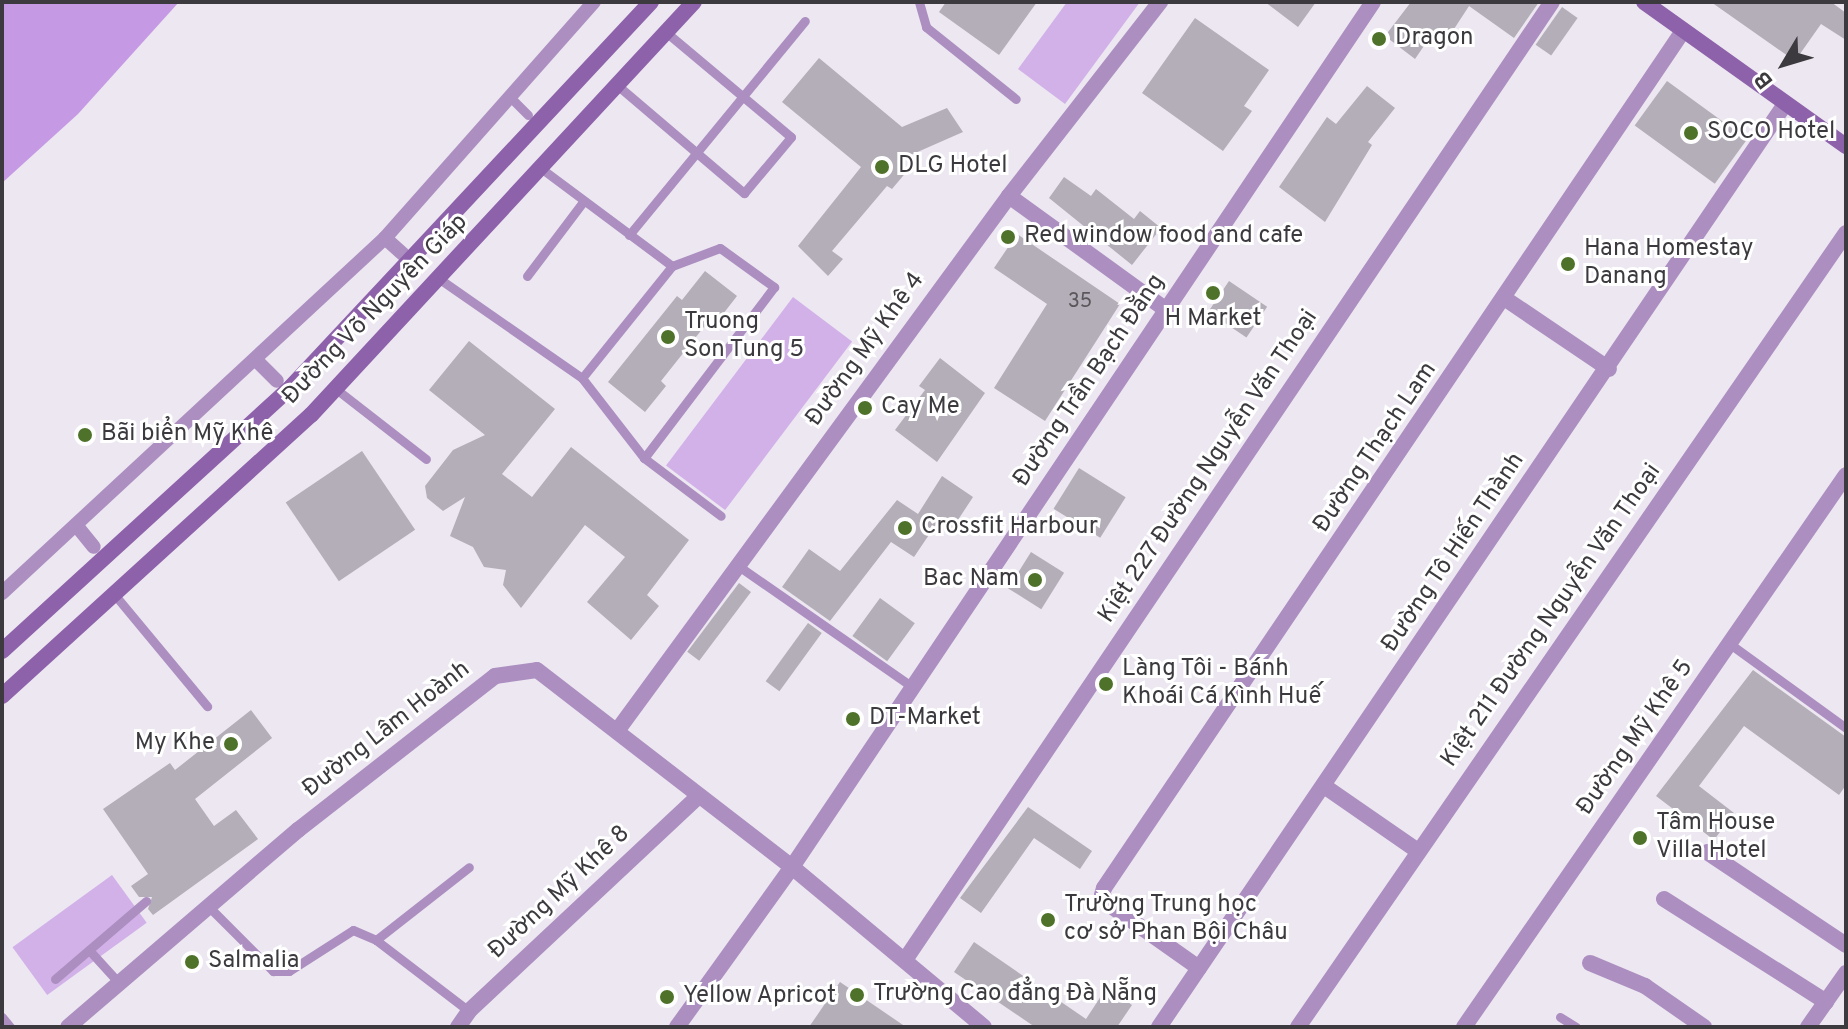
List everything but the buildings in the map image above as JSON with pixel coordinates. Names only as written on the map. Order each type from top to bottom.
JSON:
[{"type":"main road","name":"Đường Võ Nguyên Giáp","points":[[2,651],[291,387],[651,2]]},
{"type":"main road","name":"Đường Võ Nguyên Giáp","points":[[2,696],[336,389],[441,280],[694,2]]},
{"type":"main road","points":[[1644,2],[1846,146]]},
{"type":"street","points":[[2,593],[257,361],[385,238],[594,2]]},
{"type":"street","name":"Đường Mỹ Khê 4","points":[[617,731],[1009,196],[1160,2]]},
{"type":"street","name":"Đường Trần Bạch Đằng","points":[[677,1027],[792,867],[1373,2]]},
{"type":"street","name":"Kiệt 227 Đường Nguyễn Văn Thoại","points":[[905,960],[1552,2]]},
{"type":"street","name":"Đường Thạch Lam","points":[[1199,968],[1111,906],[1102,895],[1104,888],[1507,300],[1683,31]]},
{"type":"street","name":"Đường Tô Hiến Thành","points":[[1159,1027],[1609,369],[1785,104]]},
{"type":"street","points":[[1009,196],[1168,311]]},
{"type":"street","name":"Kiệt 211 Đường Nguyễn Văn Thoại","points":[[1298,1027],[1846,233]]},
{"type":"street","points":[[385,238],[403,254]]},
{"type":"street","points":[[1507,300],[1609,369]]},
{"type":"street","points":[[257,361],[277,381]]},
{"type":"street","name":"Đường Mỹ Khê 5","points":[[1464,1027],[1846,475]]},
{"type":"street","points":[[76,525],[94,547]]},
{"type":"street","name":"Đường Lâm Hoành","points":[[68,1027],[209,907],[495,676],[537,670],[792,867],[984,1027]]},
{"type":"street","points":[[1324,786],[1418,851]]},
{"type":"street","name":"Đường Mỹ Khê 8","points":[[458,1027],[469,1011],[698,797]]},
{"type":"street","points":[[1707,852],[1846,945]]},
{"type":"street","points":[[1664,899],[1826,1002]]},
{"type":"street","points":[[1590,963],[1645,986],[1704,1027]]},
{"type":"street","points":[[1808,1027],[1846,973]]},
{"type":"lane","points":[[919,2],[926,27],[1016,99]]},
{"type":"lane","points":[[629,235],[805,21]]},
{"type":"lane","points":[[617,85],[744,193],[791,137],[666,32]]},
{"type":"lane","points":[[511,98],[528,115]]},
{"type":"lane","points":[[542,169],[672,266]]},
{"type":"lane","points":[[527,276],[583,202]]},
{"type":"lane","points":[[582,378],[672,266],[720,248],[774,287],[644,458]]},
{"type":"lane","points":[[441,280],[582,378],[644,458],[721,516]]},
{"type":"lane","points":[[336,389],[426,459]]},
{"type":"lane","points":[[736,565],[911,686]]},
{"type":"lane","points":[[114,594],[207,706]]},
{"type":"lane","points":[[1730,644],[1846,728]]},
{"type":"lane","points":[[376,940],[469,867]]},
{"type":"lane","points":[[55,979],[146,901]]},
{"type":"lane","points":[[209,907],[273,971],[281,972],[340,934],[353,930],[376,940],[469,1011]]},
{"type":"lane","points":[[89,950],[119,983]]},
{"type":"lane","points":[[2,1017],[10,1027]]},
{"type":"lane","points":[[1560,1017],[1576,1027]]},
{"type":"shaded area","points":[[2,2],[179,2],[78,114],[2,183]]},
{"type":"shaded area","points":[[1067,2],[1140,2],[1065,104],[1018,69]]},
{"type":"shaded area","points":[[793,297],[852,342],[725,510],[666,466]]},
{"type":"shaded area","points":[[112,875],[147,923],[47,995],[12,947]]},
{"type":"place","name":"Dragon","points":[[1379,39]]},
{"type":"place","name":"SOCO Hotel","points":[[1691,133]]},
{"type":"place","name":"DLG Hotel","points":[[882,167]]},
{"type":"place","name":"Red window food and cafe","points":[[1008,237]]},
{"type":"place","name":"Hana Homestay Danang","points":[[1568,264]]},
{"type":"place","name":"H Market","points":[[1213,293]]},
{"type":"place","name":"Truong Son Tung 5","points":[[668,337]]},
{"type":"place","name":"Cay Me","points":[[865,408]]},
{"type":"place","name":"Bãi biển Mỹ Khê","points":[[85,435]]},
{"type":"place","name":"Crossfit Harbour","points":[[905,528]]},
{"type":"place","name":"Bac Nam","points":[[1035,580]]},
{"type":"place","name":"Làng Tôi - Bánh Khoái Cá Kình Huế","points":[[1106,684]]},
{"type":"place","name":"DT-Market","points":[[853,719]]},
{"type":"place","name":"My Khe","points":[[231,744]]},
{"type":"place","name":"Tâm House Villa Hotel","points":[[1640,838]]},
{"type":"place","name":"Trường Trung học cơ sở Phan Bội Châu","points":[[1048,920]]},
{"type":"place","name":"Salmalia","points":[[192,962]]},
{"type":"place","name":"Trường Cao đẳng Đà Nẵng","points":[[857,995]]},
{"type":"place","name":"Yellow Apricot","points":[[667,997]]}]
